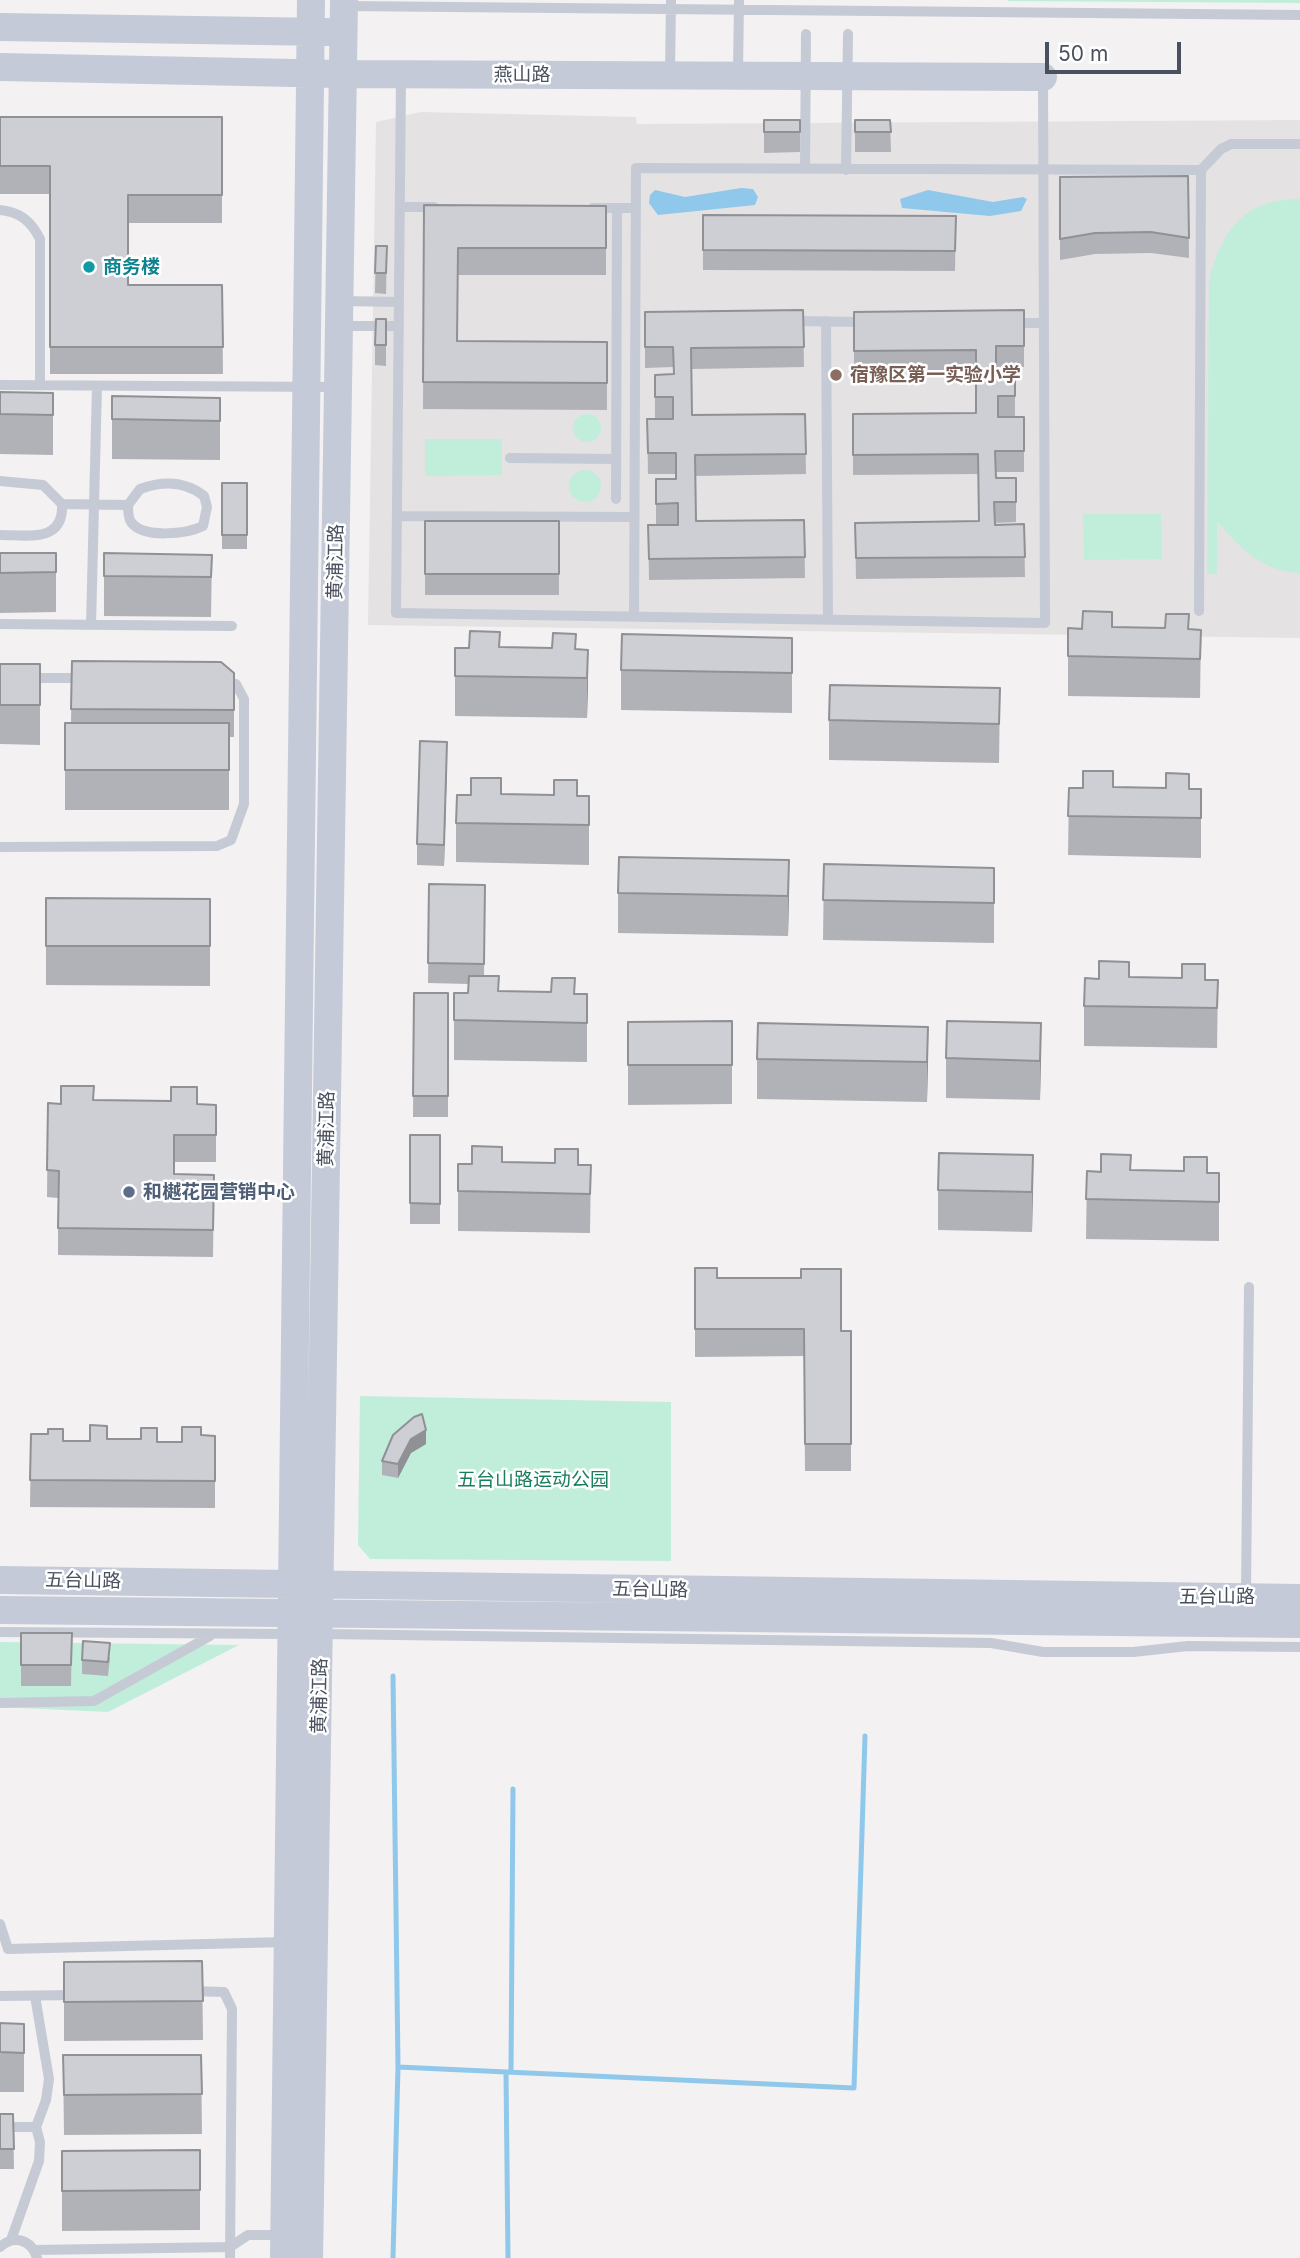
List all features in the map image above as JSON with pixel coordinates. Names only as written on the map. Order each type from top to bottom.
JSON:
[{"type":"street","name":"黄浦江路","points":[[297,2247],[306,1628],[291,1585],[311,0]]},
{"type":"street","name":"黄浦江路","points":[[297,2247],[288,1942],[306,1628],[320,1585],[344,12]]},
{"type":"street","points":[[0,27],[310,32],[344,12]]},
{"type":"street","name":"燕山路","points":[[0,67],[401,75],[1043,77]]},
{"type":"street","name":"五台山路","points":[[0,1580],[1300,1598]]},
{"type":"street","name":"五台山路","points":[[0,1610],[306,1628],[1300,1624]]},
{"type":"lane","points":[[670,76],[671,4]]},
{"type":"lane","points":[[344,12],[671,4],[1300,15]]},
{"type":"lane","points":[[738,76],[739,5]]},
{"type":"lane","points":[[805,169],[806,34]]},
{"type":"lane","points":[[846,170],[848,34]]},
{"type":"lane","points":[[401,75],[396,613],[1045,623],[1043,77]]},
{"type":"lane","points":[[1199,611],[1201,170],[1221,149],[1231,144],[1300,145]]},
{"type":"lane","points":[[634,617],[636,168],[1201,170]]},
{"type":"lane","points":[[400,207],[441,207]]},
{"type":"lane","points":[[576,208],[636,208]]},
{"type":"lane","points":[[616,499],[617,208]]},
{"type":"lane","points":[[0,210],[16,213],[27,220],[40,239],[40,385]]},
{"type":"lane","points":[[340,314],[399,302]]},
{"type":"lane","points":[[340,314],[399,326]]},
{"type":"lane","points":[[635,320],[649,320]]},
{"type":"lane","points":[[785,321],[877,322]]},
{"type":"lane","points":[[826,321],[828,620]]},
{"type":"lane","points":[[1003,323],[1044,323]]},
{"type":"lane","points":[[0,385],[338,387]]},
{"type":"lane","points":[[91,625],[97,386]]},
{"type":"lane","points":[[510,458],[616,459]]},
{"type":"lane","points":[[0,481],[43,485],[62,504],[128,505]]},
{"type":"lane","points":[[173,484],[190,487],[204,496],[207,517],[203,526],[192,532],[163,533],[136,526],[130,521],[128,505],[132,496],[140,489],[173,484]]},
{"type":"lane","points":[[0,535],[46,534],[57,527],[62,515],[62,504]]},
{"type":"lane","points":[[397,516],[634,517]]},
{"type":"lane","points":[[0,624],[232,626]]},
{"type":"lane","points":[[13,678],[95,678]]},
{"type":"lane","points":[[0,847],[217,846],[231,840],[244,804],[244,699],[236,684],[216,679]]},
{"type":"lane","points":[[1246,1597],[1249,1287]]},
{"type":"lane","points":[[0,1632],[212,1635],[306,1628],[991,1643],[1056,1652],[1133,1652],[1188,1646],[1300,1647]]},
{"type":"lane","points":[[0,1703],[94,1701],[212,1635]]},
{"type":"lane","points":[[0,1924],[8,1949],[288,1942]]},
{"type":"lane","points":[[174,1992],[224,1992],[232,2010],[230,2253]]},
{"type":"lane","points":[[0,1996],[91,1994]]},
{"type":"lane","points":[[11,2240],[39,2161],[40,2142],[36,2127],[46,2100],[49,2079],[35,1996]]},
{"type":"lane","points":[[0,2127],[36,2127]]},
{"type":"lane","points":[[0,2247],[11,2240],[25,2241],[35,2254],[230,2253],[248,2235],[297,2247]]},
{"type":"shaded area","name":"宿豫区第一实验小学","points":[[421,112],[636,117],[637,124],[1300,120],[1300,638],[368,625],[376,122]]},
{"type":"green space","points":[[1008,0],[1300,0],[1300,3],[1008,1]]},
{"type":"green space","points":[[1300,199],[1300,573],[1275,568],[1253,557],[1234,541],[1217,521],[1217,574],[1207,574],[1209,280],[1221,246],[1238,221],[1250,211],[1264,205],[1281,200]]},
{"type":"green space","points":[[587,414],[597,418],[601,428],[597,438],[587,442],[577,438],[573,428],[577,418]]},
{"type":"green space","points":[[425,439],[502,439],[502,475],[425,476]]},
{"type":"green space","points":[[585,470],[596,475],[601,486],[596,497],[585,502],[574,497],[569,486],[574,475]]},
{"type":"green space","points":[[1083,514],[1161,514],[1162,559],[1084,560]]},
{"type":"green space","name":"五台山路运动公园","points":[[360,1396],[671,1402],[671,1561],[370,1559],[358,1545]]},
{"type":"green space","points":[[0,1642],[239,1645],[108,1712],[0,1707]]},
{"type":"water","points":[[741,188],[753,189],[758,197],[755,205],[658,215],[649,203],[650,195],[655,190],[685,197]]},
{"type":"water","points":[[928,190],[993,202],[1023,197],[1027,199],[1021,211],[990,216],[902,208],[900,199]]},
{"type":"building","name":"商务楼","points":[[0,117],[222,117],[222,195],[128,195],[128,285],[222,285],[223,347],[50,347],[50,166],[0,166]]},
{"type":"building","points":[[764,120],[800,120],[800,132],[764,132]]},
{"type":"building","points":[[855,120],[890,120],[891,132],[855,132]]},
{"type":"building","points":[[1188,176],[1189,238],[1151,232],[1095,233],[1060,239],[1060,177]]},
{"type":"building","points":[[424,205],[606,206],[606,248],[458,248],[457,341],[607,342],[607,383],[423,382]]},
{"type":"building","points":[[703,215],[956,216],[955,251],[703,250]]},
{"type":"building","points":[[376,246],[387,246],[386,273],[375,273]]},
{"type":"building","points":[[803,310],[804,347],[691,348],[692,415],[805,414],[806,454],[695,455],[696,521],[804,520],[805,557],[649,559],[648,525],[678,525],[678,503],[656,504],[656,479],[676,479],[676,453],[648,453],[647,419],[673,419],[673,397],[655,397],[655,375],[674,374],[673,347],[645,347],[645,312]]},
{"type":"building","points":[[1024,310],[1024,346],[996,346],[996,373],[1015,373],[1015,396],[998,396],[998,417],[1024,417],[1024,451],[995,451],[996,478],[1016,478],[1016,502],[994,502],[995,525],[1024,524],[1025,557],[856,558],[855,523],[979,521],[978,454],[853,455],[853,414],[976,413],[976,350],[854,351],[854,312]]},
{"type":"building","points":[[376,319],[386,319],[386,345],[375,345]]},
{"type":"building","points":[[0,392],[53,393],[53,415],[0,414]]},
{"type":"building","points":[[112,396],[220,398],[220,421],[112,419]]},
{"type":"building","points":[[222,483],[247,483],[247,535],[222,535]]},
{"type":"building","points":[[425,521],[559,521],[559,574],[425,574]]},
{"type":"building","points":[[0,553],[56,553],[56,572],[0,573]]},
{"type":"building","points":[[104,553],[212,555],[211,577],[104,576]]},
{"type":"building","points":[[1083,611],[1112,612],[1112,627],[1165,628],[1166,614],[1189,614],[1188,629],[1201,630],[1200,659],[1068,656],[1068,628],[1082,629]]},
{"type":"building","points":[[470,631],[500,632],[499,647],[552,648],[553,633],[576,634],[575,649],[588,650],[587,678],[455,676],[455,648],[469,648]]},
{"type":"building","points":[[622,634],[792,638],[792,673],[621,670]]},
{"type":"building","points":[[72,661],[221,662],[234,673],[234,710],[71,709]]},
{"type":"building","points":[[0,664],[40,664],[40,705],[0,705]]},
{"type":"building","points":[[830,685],[1000,688],[999,724],[829,720]]},
{"type":"building","points":[[65,723],[229,723],[229,770],[65,770]]},
{"type":"building","points":[[420,741],[447,742],[444,845],[417,844]]},
{"type":"building","points":[[1083,771],[1113,771],[1113,787],[1166,788],[1166,773],[1189,774],[1189,789],[1201,789],[1201,818],[1068,816],[1069,788],[1083,788]]},
{"type":"building","points":[[471,778],[501,778],[501,794],[554,795],[554,780],[577,780],[577,796],[589,796],[589,825],[456,823],[457,795],[471,795]]},
{"type":"building","points":[[619,857],[789,860],[788,896],[618,893]]},
{"type":"building","points":[[824,864],[994,868],[994,903],[823,900]]},
{"type":"building","points":[[429,884],[485,885],[484,964],[428,963]]},
{"type":"building","points":[[46,898],[210,899],[210,946],[46,946]]},
{"type":"building","points":[[1099,961],[1129,962],[1129,977],[1182,978],[1182,964],[1205,964],[1205,980],[1218,980],[1217,1008],[1084,1006],[1085,978],[1099,979]]},
{"type":"building","points":[[469,976],[499,976],[498,991],[551,992],[552,978],[575,978],[574,994],[587,994],[587,1023],[454,1020],[454,993],[468,993]]},
{"type":"building","points":[[414,993],[448,993],[448,1096],[413,1096]]},
{"type":"building","points":[[732,1021],[732,1065],[628,1065],[628,1022]]},
{"type":"building","points":[[947,1021],[1041,1023],[1040,1061],[946,1058]]},
{"type":"building","points":[[758,1023],[928,1027],[927,1062],[757,1059]]},
{"type":"building","points":[[61,1086],[94,1086],[93,1100],[171,1101],[171,1087],[197,1087],[197,1104],[216,1105],[216,1135],[174,1135],[174,1174],[214,1175],[213,1230],[58,1228],[59,1171],[47,1170],[48,1103],[61,1104]]},
{"type":"building","points":[[410,1135],[440,1135],[440,1204],[410,1203]]},
{"type":"building","points":[[472,1146],[502,1147],[502,1162],[555,1163],[555,1149],[578,1149],[578,1165],[591,1165],[590,1194],[458,1191],[458,1164],[472,1164]]},
{"type":"building","points":[[939,1153],[1033,1155],[1032,1192],[938,1190]]},
{"type":"building","points":[[1101,1154],[1131,1155],[1130,1170],[1184,1171],[1184,1157],[1207,1157],[1207,1173],[1219,1173],[1219,1202],[1086,1199],[1087,1171],[1101,1172]]},
{"type":"building","points":[[695,1268],[717,1268],[717,1278],[801,1278],[801,1269],[841,1269],[841,1331],[851,1331],[851,1444],[805,1444],[804,1329],[695,1329]]},
{"type":"building","points":[[422,1414],[426,1430],[411,1439],[398,1464],[382,1461],[393,1435],[414,1417]]},
{"type":"building","points":[[90,1425],[107,1426],[107,1439],[141,1439],[141,1428],[157,1428],[157,1442],[182,1442],[182,1427],[201,1427],[201,1435],[215,1436],[215,1481],[30,1480],[31,1434],[48,1434],[48,1429],[63,1429],[63,1441],[90,1441]]},
{"type":"building","points":[[21,1633],[72,1633],[71,1665],[21,1665]]},
{"type":"building","points":[[83,1641],[110,1643],[108,1662],[82,1660]]},
{"type":"building","points":[[202,1961],[203,2001],[64,2002],[64,1962]]},
{"type":"building","points":[[0,2023],[24,2024],[24,2053],[0,2052]]},
{"type":"building","points":[[63,2055],[201,2055],[202,2094],[64,2095]]},
{"type":"building","points":[[0,2114],[13,2114],[14,2149],[0,2149]]},
{"type":"building","points":[[200,2150],[200,2190],[62,2191],[62,2151]]},
{"type":"waterway","points":[[393,1676],[398,2067],[393,2258]]},
{"type":"waterway","points":[[398,2067],[854,2088],[865,1736]]},
{"type":"waterway","points":[[511,2072],[513,1789]]},
{"type":"waterway","points":[[506,2072],[508,2258]]},
{"type":"place","name":"商务楼","points":[[89,267]]},
{"type":"place","name":"宿豫区第一实验小学","points":[[836,375]]},
{"type":"place","name":"和樾花园营销中心","points":[[129,1192]]}]
